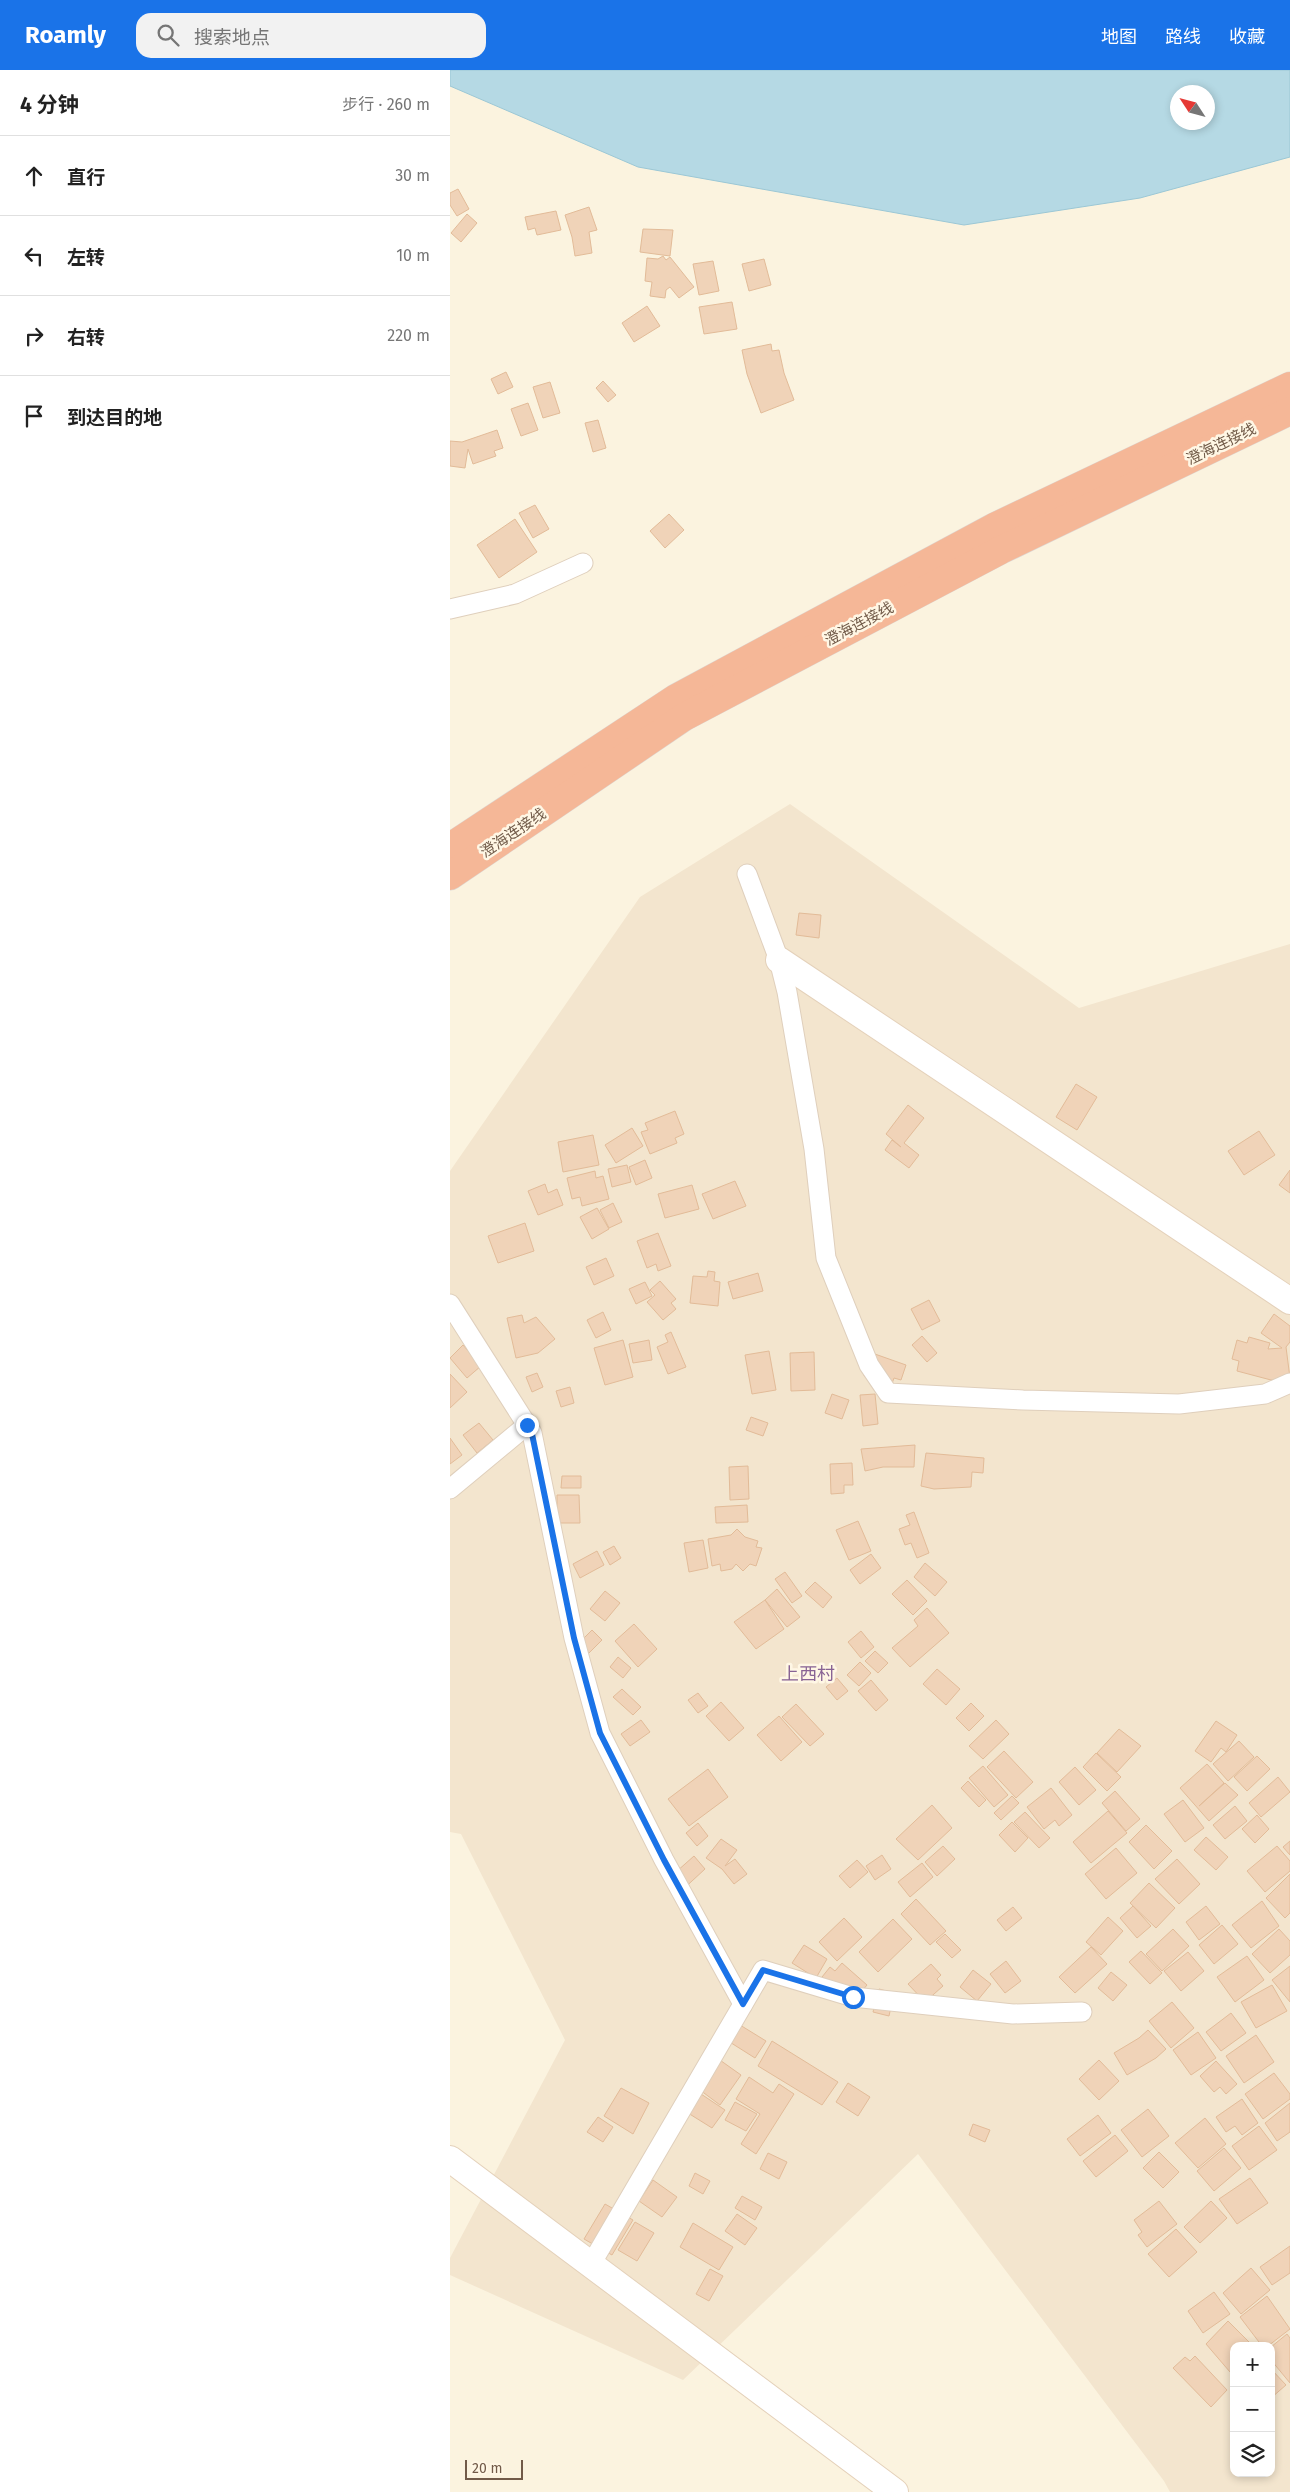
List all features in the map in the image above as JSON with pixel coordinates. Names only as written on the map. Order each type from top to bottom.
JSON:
[{"type":"highway","name":"澄海连接线","points":[[450,847],[676,698],[994,527],[1290,386]]},
{"type":"highway","name":"澄海连接线","points":[[450,876],[684,717],[1001,550],[1290,411]]},
{"type":"street","points":[[450,609],[515,594],[583,563]]},
{"type":"street","points":[[747,874],[779,960],[814,1149],[826,1258],[869,1365],[888,1392],[1023,1400],[1179,1404],[1265,1394],[1290,1383]]},
{"type":"street","points":[[779,960],[1290,1301]]},
{"type":"street","points":[[450,1304],[532,1434],[574,1638],[600,1733],[664,1860],[743,2004]]},
{"type":"street","points":[[450,1489],[527,1425]]},
{"type":"street","points":[[590,2266],[763,1970],[853,1997],[1012,2014],[1082,2012]]},
{"type":"street","points":[[450,2159],[590,2266],[894,2492]]},
{"type":"shaded area","points":[[790,804],[1079,1008],[1290,944],[1290,2492],[1170,2492],[1164,2481],[918,2154],[683,2380],[450,2275],[450,2258],[565,2040],[461,1834],[450,1832],[450,1171],[640,897]]},
{"type":"water","points":[[450,70],[1290,70],[1290,157],[1140,198],[964,225],[638,167],[450,86]]},
{"type":"building","points":[[458,189],[469,209],[457,216],[450,205],[450,193]]},
{"type":"building","points":[[589,207],[597,230],[589,232],[592,253],[575,256],[572,237],[565,215]]},
{"type":"building","points":[[556,211],[561,230],[537,235],[535,228],[528,230],[525,217]]},
{"type":"building","points":[[467,214],[477,223],[461,242],[451,233]]},
{"type":"building","points":[[643,229],[673,230],[670,256],[640,252]]},
{"type":"building","points":[[663,256],[666,260],[670,257],[694,287],[679,298],[670,287],[666,290],[665,298],[650,296],[652,282],[645,281],[647,258],[658,259]]},
{"type":"building","points":[[764,259],[771,285],[749,291],[742,264]]},
{"type":"building","points":[[713,261],[719,291],[699,295],[693,264]]},
{"type":"building","points":[[732,302],[737,329],[704,334],[699,307]]},
{"type":"building","points":[[647,306],[660,326],[634,342],[622,323]]},
{"type":"building","points":[[771,344],[772,351],[779,350],[784,373],[794,400],[761,413],[747,374],[742,350]]},
{"type":"building","points":[[506,372],[513,387],[498,394],[491,379]]},
{"type":"building","points":[[603,381],[616,395],[608,402],[596,388]]},
{"type":"building","points":[[550,382],[560,413],[543,418],[533,387]]},
{"type":"building","points":[[528,403],[538,430],[521,436],[511,409]]},
{"type":"building","points":[[598,420],[606,448],[593,452],[585,423]]},
{"type":"building","points":[[497,430],[503,448],[494,451],[496,456],[473,464],[468,449],[465,468],[450,466],[450,441],[462,442]]},
{"type":"building","points":[[535,505],[549,529],[533,538],[519,513]]},
{"type":"building","points":[[669,514],[684,530],[665,548],[650,531]]},
{"type":"building","points":[[515,519],[537,552],[499,578],[477,545]]},
{"type":"building","points":[[799,913],[821,915],[819,938],[796,935]]},
{"type":"building","points":[[1076,1084],[1097,1097],[1077,1130],[1056,1117]]},
{"type":"building","points":[[908,1105],[924,1118],[904,1143],[919,1155],[909,1168],[885,1150],[892,1140],[901,1147],[886,1134]]},
{"type":"building","points":[[675,1111],[684,1134],[675,1138],[677,1143],[650,1154],[641,1132],[648,1130],[645,1123]]},
{"type":"building","points":[[632,1128],[643,1146],[616,1163],[605,1145]]},
{"type":"building","points":[[1259,1131],[1275,1155],[1244,1175],[1228,1151]]},
{"type":"building","points":[[593,1135],[599,1165],[563,1172],[558,1142]]},
{"type":"building","points":[[645,1160],[652,1178],[636,1185],[629,1167]]},
{"type":"building","points":[[627,1165],[631,1182],[612,1187],[608,1169]]},
{"type":"building","points":[[1290,1170],[1290,1193],[1279,1185]]},
{"type":"building","points":[[595,1171],[596,1178],[603,1176],[609,1199],[582,1206],[580,1197],[572,1199],[567,1178]]},
{"type":"building","points":[[735,1181],[746,1206],[713,1219],[702,1194]]},
{"type":"building","points":[[545,1184],[548,1193],[557,1189],[563,1205],[538,1215],[528,1191]]},
{"type":"building","points":[[692,1185],[699,1209],[665,1218],[658,1194]]},
{"type":"building","points":[[613,1203],[622,1222],[609,1228],[600,1210]]},
{"type":"building","points":[[597,1208],[609,1229],[592,1239],[580,1217]]},
{"type":"building","points":[[525,1223],[534,1251],[498,1263],[488,1236]]},
{"type":"building","points":[[658,1233],[671,1266],[658,1271],[656,1264],[647,1268],[637,1241]]},
{"type":"building","points":[[606,1258],[614,1276],[594,1285],[586,1267]]},
{"type":"building","points":[[708,1271],[715,1272],[714,1281],[720,1282],[718,1306],[690,1303],[693,1276],[707,1277]]},
{"type":"building","points":[[758,1273],[763,1291],[733,1299],[728,1282]]},
{"type":"building","points":[[660,1281],[676,1299],[671,1303],[676,1309],[663,1320],[647,1302],[655,1295],[650,1290]]},
{"type":"building","points":[[645,1282],[652,1296],[636,1304],[629,1289]]},
{"type":"building","points":[[929,1300],[940,1321],[922,1330],[911,1309]]},
{"type":"building","points":[[603,1312],[611,1330],[596,1338],[587,1320]]},
{"type":"building","points":[[1274,1314],[1290,1326],[1290,1342],[1286,1347],[1290,1378],[1271,1380],[1237,1371],[1239,1361],[1232,1359],[1237,1340],[1247,1343],[1249,1337],[1270,1343],[1268,1349],[1282,1348],[1261,1333]]},
{"type":"building","points":[[522,1315],[524,1323],[536,1317],[555,1339],[538,1353],[516,1358],[507,1318]]},
{"type":"building","points":[[671,1332],[686,1367],[668,1374],[657,1347],[668,1342],[665,1335]]},
{"type":"building","points":[[922,1336],[937,1353],[927,1362],[912,1345]]},
{"type":"building","points":[[623,1340],[633,1377],[605,1385],[594,1348]]},
{"type":"building","points":[[649,1340],[652,1360],[633,1363],[629,1344]]},
{"type":"building","points":[[463,1345],[481,1366],[467,1378],[450,1358]]},
{"type":"building","points":[[769,1351],[776,1390],[752,1394],[745,1355]]},
{"type":"building","points":[[814,1352],[815,1390],[791,1391],[790,1353]]},
{"type":"building","points":[[872,1353],[906,1365],[901,1380],[894,1378],[891,1386],[864,1376]]},
{"type":"building","points":[[537,1373],[543,1387],[532,1392],[526,1377]]},
{"type":"building","points":[[450,1374],[467,1392],[450,1408]]},
{"type":"building","points":[[570,1387],[574,1403],[561,1407],[556,1391]]},
{"type":"building","points":[[832,1394],[849,1400],[842,1419],[825,1413]]},
{"type":"building","points":[[875,1394],[878,1424],[863,1426],[860,1395]]},
{"type":"building","points":[[751,1417],[768,1423],[763,1436],[746,1430]]},
{"type":"building","points":[[479,1423],[493,1440],[477,1453],[463,1435]]},
{"type":"building","points":[[450,1438],[462,1455],[450,1464]]},
{"type":"building","points":[[915,1445],[914,1467],[883,1467],[865,1471],[861,1449]]},
{"type":"building","points":[[926,1453],[984,1458],[983,1473],[972,1472],[971,1487],[934,1489],[921,1486]]},
{"type":"building","points":[[852,1463],[853,1485],[844,1485],[844,1493],[831,1494],[830,1464]]},
{"type":"building","points":[[748,1466],[749,1499],[730,1500],[729,1467]]},
{"type":"building","points":[[562,1476],[581,1476],[581,1488],[561,1488]]},
{"type":"building","points":[[557,1495],[579,1495],[580,1523],[557,1523]]},
{"type":"building","points":[[747,1505],[748,1522],[716,1523],[715,1507]]},
{"type":"building","points":[[914,1512],[929,1553],[917,1558],[911,1543],[905,1545],[899,1529],[910,1525],[906,1515]]},
{"type":"building","points":[[858,1521],[871,1551],[849,1560],[836,1530]]},
{"type":"building","points":[[737,1529],[745,1537],[758,1541],[756,1547],[762,1548],[756,1566],[750,1564],[743,1571],[736,1564],[732,1569],[721,1571],[720,1564],[712,1566],[708,1539],[731,1535]]},
{"type":"building","points":[[703,1540],[708,1568],[689,1572],[684,1543]]},
{"type":"building","points":[[614,1546],[621,1558],[610,1565],[603,1552]]},
{"type":"building","points":[[597,1551],[604,1565],[580,1578],[573,1564]]},
{"type":"building","points":[[871,1554],[881,1568],[860,1584],[850,1570]]},
{"type":"building","points":[[925,1563],[947,1582],[935,1596],[914,1577]]},
{"type":"building","points":[[785,1572],[802,1596],[792,1603],[775,1579]]},
{"type":"building","points":[[907,1580],[927,1601],[913,1615],[892,1594]]},
{"type":"building","points":[[815,1582],[832,1597],[823,1608],[805,1592]]},
{"type":"building","points":[[777,1589],[800,1617],[787,1627],[765,1600]]},
{"type":"building","points":[[605,1591],[620,1603],[605,1621],[590,1609]]},
{"type":"building","points":[[765,1600],[784,1629],[756,1649],[734,1622]]},
{"type":"building","points":[[927,1608],[949,1633],[910,1667],[892,1648],[918,1626],[914,1620]]},
{"type":"building","points":[[634,1624],[657,1649],[638,1667],[615,1641]]},
{"type":"building","points":[[592,1630],[602,1640],[589,1653],[579,1643]]},
{"type":"building","points":[[861,1631],[874,1647],[861,1658],[848,1642]]},
{"type":"building","points":[[875,1651],[888,1663],[878,1673],[865,1661]]},
{"type":"building","points":[[618,1657],[631,1668],[623,1678],[610,1667]]},
{"type":"building","points":[[860,1662],[871,1673],[859,1686],[847,1675]]},
{"type":"building","points":[[937,1669],[960,1689],[946,1705],[923,1684]]},
{"type":"building","points":[[837,1678],[848,1691],[837,1700],[826,1687]]},
{"type":"building","points":[[871,1680],[888,1700],[876,1711],[858,1691]]},
{"type":"building","points":[[622,1689],[641,1707],[633,1715],[613,1697]]},
{"type":"building","points":[[698,1693],[708,1706],[698,1713],[688,1700]]},
{"type":"building","points":[[721,1702],[744,1728],[729,1741],[706,1716]]},
{"type":"building","points":[[971,1703],[984,1716],[969,1731],[956,1718]]},
{"type":"building","points":[[796,1704],[824,1734],[810,1746],[782,1717]]},
{"type":"building","points":[[779,1716],[802,1742],[781,1761],[757,1735]]},
{"type":"building","points":[[641,1720],[650,1732],[630,1746],[621,1734]]},
{"type":"building","points":[[996,1720],[1009,1734],[983,1759],[969,1746]]},
{"type":"building","points":[[1216,1721],[1237,1735],[1226,1752],[1221,1748],[1211,1762],[1195,1751]]},
{"type":"building","points":[[1119,1729],[1141,1746],[1117,1772],[1097,1753]]},
{"type":"building","points":[[1239,1741],[1254,1757],[1228,1781],[1213,1764]]},
{"type":"building","points":[[1004,1751],[1033,1782],[1016,1798],[987,1767]]},
{"type":"building","points":[[1096,1753],[1121,1777],[1107,1791],[1083,1767]]},
{"type":"building","points":[[1257,1756],[1270,1769],[1247,1791],[1234,1777]]},
{"type":"building","points":[[1207,1764],[1224,1783],[1199,1806],[1225,1783],[1238,1795],[1209,1821],[1180,1788]]},
{"type":"building","points":[[983,1766],[1008,1795],[994,1807],[969,1778]]},
{"type":"building","points":[[1075,1767],[1096,1790],[1079,1805],[1059,1782]]},
{"type":"building","points":[[708,1769],[728,1797],[689,1826],[668,1799]]},
{"type":"building","points":[[1278,1777],[1290,1792],[1261,1817],[1249,1803]]},
{"type":"building","points":[[968,1781],[986,1800],[979,1807],[961,1788]]},
{"type":"building","points":[[1051,1788],[1072,1815],[1059,1826],[1055,1820],[1044,1829],[1027,1807]]},
{"type":"building","points":[[1115,1791],[1140,1819],[1126,1831],[1102,1803]]},
{"type":"building","points":[[1012,1796],[1019,1803],[1001,1820],[994,1813]]},
{"type":"building","points":[[1183,1800],[1204,1828],[1185,1842],[1164,1814]]},
{"type":"building","points":[[932,1805],[952,1828],[918,1860],[896,1839]]},
{"type":"building","points":[[1235,1806],[1247,1821],[1225,1839],[1213,1825]]},
{"type":"building","points":[[1108,1811],[1127,1833],[1091,1863],[1073,1842]]},
{"type":"building","points":[[1025,1812],[1050,1838],[1039,1848],[1014,1822]]},
{"type":"building","points":[[1257,1815],[1269,1829],[1255,1843],[1242,1829]]},
{"type":"building","points":[[1012,1822],[1028,1838],[1015,1852],[999,1835]]},
{"type":"building","points":[[698,1823],[708,1836],[697,1846],[686,1833]]},
{"type":"building","points":[[1146,1825],[1172,1851],[1154,1869],[1129,1842]]},
{"type":"building","points":[[1206,1837],[1228,1857],[1216,1870],[1194,1850]]},
{"type":"building","points":[[721,1839],[737,1850],[725,1866],[735,1859],[747,1874],[734,1884],[722,1869],[706,1858]]},
{"type":"building","points":[[1290,1841],[1290,1855],[1283,1847]]},
{"type":"building","points":[[943,1846],[955,1859],[937,1876],[925,1862]]},
{"type":"building","points":[[1277,1846],[1290,1861],[1290,1871],[1265,1892],[1247,1871]]},
{"type":"building","points":[[1116,1848],[1137,1873],[1106,1899],[1085,1874]]},
{"type":"building","points":[[882,1855],[891,1869],[875,1880],[866,1866]]},
{"type":"building","points":[[694,1856],[705,1869],[679,1893],[667,1880]]},
{"type":"building","points":[[1177,1859],[1200,1884],[1179,1904],[1155,1879]]},
{"type":"building","points":[[857,1860],[868,1872],[850,1888],[839,1876]]},
{"type":"building","points":[[922,1863],[933,1877],[910,1897],[898,1882]]},
{"type":"building","points":[[1290,1874],[1290,1913],[1285,1918],[1266,1898]]},
{"type":"building","points":[[1149,1883],[1175,1908],[1156,1928],[1130,1903]]},
{"type":"building","points":[[916,1899],[946,1931],[930,1945],[901,1914]]},
{"type":"building","points":[[1262,1901],[1279,1926],[1251,1948],[1232,1925]]},
{"type":"building","points":[[1133,1906],[1151,1926],[1137,1938],[1120,1918]]},
{"type":"building","points":[[1206,1906],[1220,1924],[1199,1940],[1186,1922]]},
{"type":"building","points":[[1013,1907],[1022,1918],[1006,1931],[997,1920]]},
{"type":"building","points":[[1108,1917],[1123,1931],[1101,1955],[1086,1942]]},
{"type":"building","points":[[844,1918],[862,1937],[837,1961],[819,1942]]},
{"type":"building","points":[[893,1919],[912,1939],[878,1972],[859,1952]]},
{"type":"building","points":[[1222,1925],[1238,1944],[1214,1964],[1199,1945]]},
{"type":"building","points":[[1173,1929],[1189,1946],[1162,1971],[1146,1954]]},
{"type":"building","points":[[1279,1929],[1290,1941],[1290,1955],[1270,1973],[1252,1954]]},
{"type":"building","points":[[945,1934],[961,1950],[952,1958],[936,1942]]},
{"type":"building","points":[[804,1945],[827,1959],[816,1978],[792,1963]]},
{"type":"building","points":[[1091,1947],[1107,1964],[1075,1993],[1059,1977]]},
{"type":"building","points":[[1141,1951],[1162,1973],[1150,1984],[1129,1962]]},
{"type":"building","points":[[1188,1952],[1204,1971],[1181,1991],[1164,1971]]},
{"type":"building","points":[[1247,1956],[1264,1980],[1235,2002],[1217,1977]]},
{"type":"building","points":[[1006,1961],[1021,1981],[1005,1993],[990,1974]]},
{"type":"building","points":[[842,1963],[867,1985],[856,1998],[838,1991],[822,1977],[830,1967],[835,1971]]},
{"type":"building","points":[[931,1964],[941,1975],[937,1979],[943,1986],[925,2002],[908,1984]]},
{"type":"building","points":[[1290,1966],[1290,2002],[1272,1980]]},
{"type":"building","points":[[973,1970],[991,1984],[977,2001],[960,1987]]},
{"type":"building","points":[[1111,1972],[1127,1985],[1113,2001],[1098,1988]]},
{"type":"building","points":[[1272,1985],[1287,2011],[1256,2028],[1241,2002]]},
{"type":"building","points":[[879,1989],[894,1993],[889,2016],[873,2012]]},
{"type":"building","points":[[1172,2002],[1194,2028],[1171,2048],[1149,2021]]},
{"type":"building","points":[[1231,2013],[1246,2033],[1221,2051],[1206,2032]]},
{"type":"building","points":[[727,2017],[766,2041],[755,2058],[717,2034]]},
{"type":"building","points":[[1148,2030],[1166,2049],[1156,2058],[1127,2075],[1114,2053],[1139,2038]]},
{"type":"building","points":[[1198,2032],[1216,2058],[1191,2075],[1173,2050]]},
{"type":"building","points":[[1256,2035],[1274,2062],[1244,2083],[1226,2056]]},
{"type":"building","points":[[772,2041],[838,2082],[822,2105],[758,2066]]},
{"type":"building","points":[[717,2058],[741,2075],[720,2105],[696,2087]]},
{"type":"building","points":[[1099,2060],[1119,2081],[1099,2100],[1079,2079]]},
{"type":"building","points":[[1216,2061],[1237,2084],[1226,2094],[1220,2087],[1214,2092],[1200,2076]]},
{"type":"building","points":[[1274,2073],[1290,2094],[1290,2099],[1263,2119],[1245,2094]]},
{"type":"building","points":[[749,2077],[773,2093],[779,2084],[794,2094],[756,2154],[741,2144],[760,2114],[736,2099]]},
{"type":"building","points":[[848,2083],[870,2097],[858,2116],[836,2102]]},
{"type":"building","points":[[621,2088],[649,2103],[633,2134],[604,2116]]},
{"type":"building","points":[[701,2094],[725,2110],[712,2128],[688,2113]]},
{"type":"building","points":[[1242,2099],[1258,2123],[1242,2135],[1235,2126],[1226,2132],[1216,2117]]},
{"type":"building","points":[[735,2102],[757,2114],[746,2131],[725,2120]]},
{"type":"building","points":[[1290,2103],[1290,2132],[1277,2141],[1265,2123]]},
{"type":"building","points":[[1148,2109],[1169,2136],[1142,2157],[1121,2130]]},
{"type":"building","points":[[1098,2115],[1111,2133],[1080,2156],[1067,2139]]},
{"type":"building","points":[[598,2117],[613,2127],[603,2142],[587,2132]]},
{"type":"building","points":[[1205,2118],[1226,2144],[1198,2168],[1175,2143]]},
{"type":"building","points":[[973,2124],[990,2130],[985,2142],[969,2135]]},
{"type":"building","points":[[1259,2126],[1277,2150],[1249,2170],[1232,2146]]},
{"type":"building","points":[[1115,2135],[1128,2151],[1096,2177],[1083,2161]]},
{"type":"building","points":[[1224,2148],[1241,2168],[1214,2191],[1197,2171]]},
{"type":"building","points":[[1159,2152],[1179,2172],[1163,2188],[1143,2168]]},
{"type":"building","points":[[768,2153],[787,2162],[779,2179],[760,2169]]},
{"type":"building","points":[[695,2173],[710,2181],[703,2194],[689,2186]]},
{"type":"building","points":[[1250,2178],[1268,2203],[1237,2224],[1219,2199]]},
{"type":"building","points":[[653,2180],[677,2197],[662,2217],[639,2201]]},
{"type":"building","points":[[742,2196],[762,2207],[755,2220],[735,2208]]},
{"type":"building","points":[[1159,2201],[1177,2224],[1147,2247],[1138,2235],[1142,2232],[1134,2220]]},
{"type":"building","points":[[1211,2201],[1227,2218],[1200,2243],[1184,2227]]},
{"type":"building","points":[[605,2204],[633,2220],[612,2255],[584,2239]]},
{"type":"building","points":[[737,2214],[757,2228],[745,2245],[725,2231]]},
{"type":"building","points":[[635,2222],[654,2233],[637,2261],[618,2250]]},
{"type":"building","points":[[693,2223],[733,2247],[719,2270],[680,2247]]},
{"type":"building","points":[[1176,2229],[1197,2252],[1169,2277],[1148,2254]]},
{"type":"building","points":[[1290,2246],[1290,2273],[1272,2285],[1260,2267]]},
{"type":"building","points":[[1251,2268],[1270,2290],[1241,2314],[1223,2293]]},
{"type":"building","points":[[710,2269],[723,2276],[709,2301],[696,2294]]},
{"type":"building","points":[[1214,2292],[1230,2314],[1203,2333],[1188,2311]]},
{"type":"building","points":[[1267,2296],[1290,2329],[1273,2342],[1259,2342],[1240,2317]]},
{"type":"building","points":[[1228,2321],[1249,2342],[1230,2342],[1230,2372],[1206,2344]]},
{"type":"building","points":[[1287,2334],[1290,2338],[1290,2383],[1275,2365],[1275,2344]]},
{"type":"building","points":[[1195,2356],[1227,2390],[1211,2407],[1173,2368],[1185,2357],[1190,2361]]},
{"type":"building","points":[[1275,2373],[1286,2385],[1275,2395]]},
{"type":"district","name":"上西村","points":[[808,1674]]},
{"type":"route","points":[[527,1425],[532,1434],[574,1638],[600,1733],[664,1860],[743,2004],[763,1970],[853,1997]]}]
